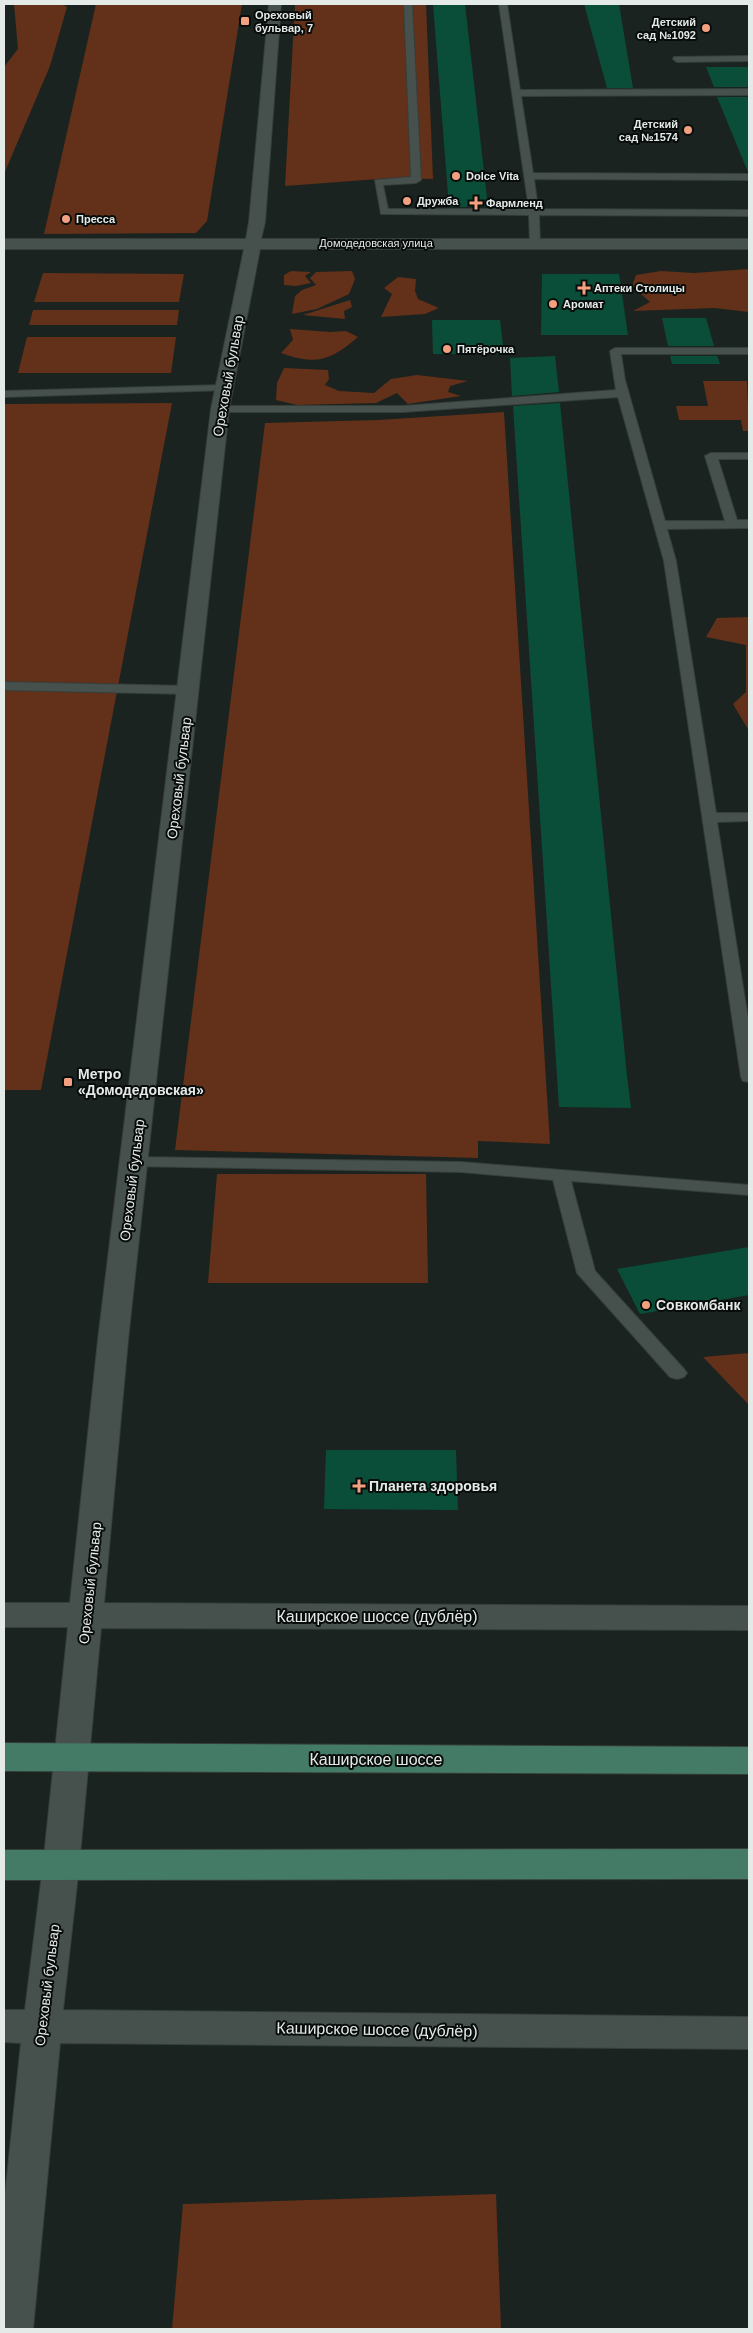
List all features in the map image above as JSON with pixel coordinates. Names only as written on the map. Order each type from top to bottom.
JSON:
[{"type":"main road","name":"Ореховый бульвар","points":[[12,2329],[42,2026],[87,1615],[113,1340],[190,690],[222,399],[254,243],[275,4]]},
{"type":"main road","name":"Домодедовская улица","points":[[4,244],[749,244]]},
{"type":"main road","name":"Каширское шоссе (дублёр)","points":[[4,1615],[749,1618]]},
{"type":"main road","name":"Каширское шоссе","points":[[4,1757],[749,1760]]},
{"type":"main road","points":[[4,1866],[749,1864]]},
{"type":"main road","name":"Каширское шоссе (дублёр)","points":[[4,2026],[749,2033]]},
{"type":"lane","points":[[408,4],[416,180],[378,182],[384,212],[749,213]]},
{"type":"lane","points":[[503,4],[526,176],[534,212],[534,243]]},
{"type":"lane","points":[[677,59],[749,59]]},
{"type":"lane","points":[[516,92],[749,92]]},
{"type":"lane","points":[[526,176],[749,176]]},
{"type":"lane","points":[[749,351],[615,351],[623,393],[670,561],[694,672],[710,818],[749,1077]]},
{"type":"lane","points":[[4,394],[222,399],[403,409],[623,393]]},
{"type":"lane","points":[[732,525],[711,456],[749,456]]},
{"type":"lane","points":[[660,525],[749,524]]},
{"type":"lane","points":[[4,686],[190,690]]},
{"type":"lane","points":[[710,818],[749,817]]},
{"type":"lane","points":[[718,868],[734,868]]},
{"type":"lane","points":[[134,1162],[461,1167],[749,1190]]},
{"type":"lane","points":[[561,1175],[586,1273],[677,1373]]},
{"type":"shaded area","points":[[14,4],[62,4],[67,7],[50,66],[4,174],[4,67],[18,49]]},
{"type":"shaded area","points":[[96,4],[242,4],[207,221],[196,233],[44,234]]},
{"type":"shaded area","points":[[295,4],[426,4],[433,179],[392,178],[285,186]]},
{"type":"shaded area","points":[[749,269],[749,312],[714,308],[633,311],[650,302],[632,286],[636,275],[661,271],[694,273]]},
{"type":"shaded area","points":[[291,271],[311,272],[305,276],[311,283],[296,286],[284,285],[284,275]]},
{"type":"shaded area","points":[[352,271],[355,279],[349,294],[317,309],[292,314],[295,296],[302,290],[316,285],[310,278],[316,272]]},
{"type":"shaded area","points":[[43,273],[184,274],[179,302],[34,302]]},
{"type":"shaded area","points":[[398,277],[416,279],[415,291],[418,299],[439,308],[425,314],[381,317],[392,294],[384,288]]},
{"type":"shaded area","points":[[350,300],[352,307],[344,311],[345,319],[303,315]]},
{"type":"shaded area","points":[[33,310],[179,310],[177,325],[29,325]]},
{"type":"shaded area","points":[[290,329],[330,332],[346,331],[358,337],[331,356],[314,360],[304,359],[281,353],[293,340]]},
{"type":"shaded area","points":[[27,337],[176,337],[171,373],[18,373]]},
{"type":"shaded area","points":[[284,368],[328,370],[329,379],[325,385],[339,391],[374,393],[391,379],[417,375],[468,381],[450,386],[448,392],[461,396],[408,404],[397,393],[376,403],[297,405],[276,400],[277,383]]},
{"type":"shaded area","points":[[703,381],[747,381],[749,431],[743,431],[741,420],[679,420],[676,406],[708,406]]},
{"type":"shaded area","points":[[172,403],[41,1090],[4,1090],[4,404]]},
{"type":"shaded area","points":[[504,412],[550,1144],[478,1141],[478,1158],[175,1150],[265,423],[378,420]]},
{"type":"shaded area","points":[[749,617],[749,731],[733,704],[746,692],[746,645],[706,637],[717,618]]},
{"type":"shaded area","points":[[217,1174],[426,1174],[428,1283],[208,1283]]},
{"type":"shaded area","points":[[749,1353],[749,1405],[703,1357]]},
{"type":"shaded area","points":[[496,2194],[501,2329],[172,2329],[183,2204]]},
{"type":"building","points":[[433,4],[465,4],[488,207],[449,207]]},
{"type":"building","points":[[584,4],[619,4],[633,88],[607,88]]},
{"type":"building","points":[[706,67],[749,67],[749,87],[714,87]]},
{"type":"building","points":[[717,97],[749,97],[749,172],[748,172]]},
{"type":"building","points":[[542,274],[619,274],[628,335],[541,335]]},
{"type":"building","points":[[662,318],[706,318],[714,346],[668,346]]},
{"type":"building","points":[[432,320],[500,320],[504,354],[433,354]]},
{"type":"building","points":[[555,356],[559,392],[512,396],[510,358]]},
{"type":"building","points":[[670,356],[717,356],[720,364],[672,364]]},
{"type":"building","points":[[560,403],[631,1108],[559,1107],[513,406]]},
{"type":"building","points":[[749,1247],[749,1295],[640,1314],[617,1269]]},
{"type":"building","points":[[326,1450],[456,1450],[458,1510],[324,1509]]},
{"type":"place","name":"Ореховый бульвар, 7","points":[[245,21]]},
{"type":"place","name":"Детский сад №1092","points":[[706,28]]},
{"type":"place","name":"Детский сад №1574","points":[[688,130]]},
{"type":"place","name":"Dolce Vita","points":[[456,176]]},
{"type":"place","name":"Дружба","points":[[407,201]]},
{"type":"place","name":"Фармленд","points":[[476,203]]},
{"type":"place","name":"Пресса","points":[[66,219]]},
{"type":"place","name":"Аптеки Столицы","points":[[584,288]]},
{"type":"place","name":"Аромат","points":[[553,304]]},
{"type":"place","name":"Пятёрочка","points":[[447,349]]},
{"type":"place","name":"Метро «Домодедовская»","points":[[68,1082]]},
{"type":"place","name":"Совкомбанк","points":[[646,1305]]},
{"type":"place","name":"Планета здоровья","points":[[359,1486]]}]
